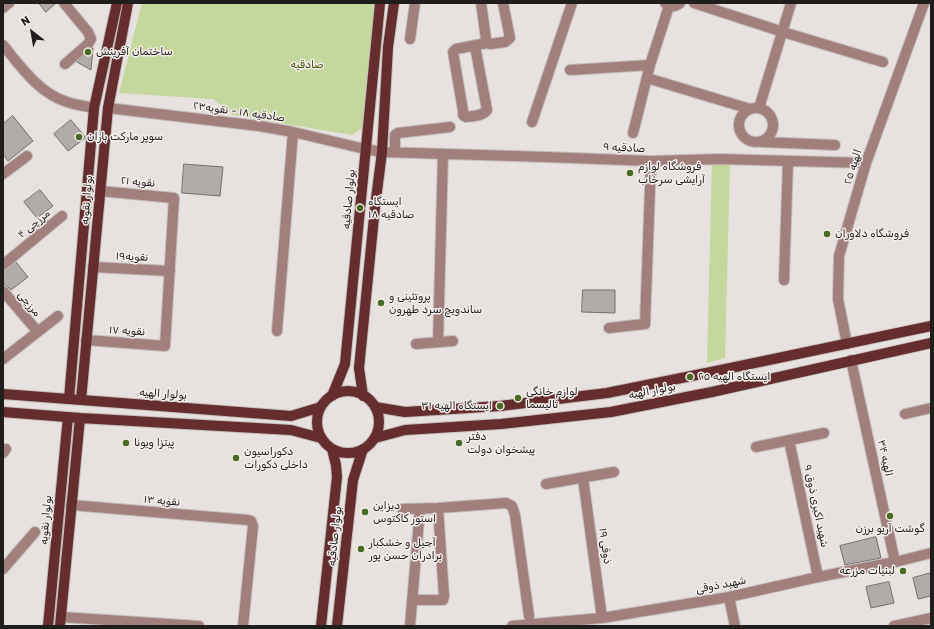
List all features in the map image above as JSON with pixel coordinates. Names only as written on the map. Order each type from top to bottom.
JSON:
[{"type":"main road","name":"بولوار نقویه","points":[[69,399],[94,108],[117,3]]},
{"type":"main road","name":"بولوار نقویه","points":[[81,400],[108,108],[128,3]]},
{"type":"main road","name":"بولوار صادقیه","points":[[332,396],[345,364],[380,3]]},
{"type":"main road","points":[[363,396],[359,368],[382,152],[388,47],[394,3]]},
{"type":"main road","name":"بولوار الهیه","points":[[375,407],[405,412],[476,408],[607,393],[716,372],[931,326]]},
{"type":"main road","name":"بولوار الهیه","points":[[375,438],[405,430],[501,424],[611,412],[712,392],[931,343]]},
{"type":"main road","points":[[847,344],[851,360]]},
{"type":"main road","points":[[340,392],[356,392],[363,396],[370,400],[378,414],[378,430],[375,438],[370,444],[356,452],[340,452],[332,449],[321,438],[318,431],[318,414],[321,407],[326,400],[340,392]]},
{"type":"main road","name":"بولوار الهیه","points":[[3,394],[291,416],[321,407]]},
{"type":"main road","points":[[3,412],[290,430],[321,438]]},
{"type":"main road","name":"بولوار نقویه","points":[[48,626],[68,417]]},
{"type":"main road","points":[[60,621],[80,418]]},
{"type":"main road","name":"بولوار صادقیه","points":[[321,626],[337,477],[332,449]]},
{"type":"main road","name":"بولوار صادقیه","points":[[337,626],[353,480],[363,449]]},
{"type":"main road","points":[[337,477],[342,472],[347,471],[351,474],[353,480]]},
{"type":"street","points":[[3,8],[9,3]]},
{"type":"street","points":[[64,3],[88,32],[91,39],[88,44],[65,64]]},
{"type":"street","points":[[410,39],[415,3]]},
{"type":"street","points":[[481,3],[487,42]]},
{"type":"street","points":[[475,46],[487,110],[483,114],[466,117],[463,115],[462,111],[453,52],[456,49],[475,46],[487,42],[490,44],[505,42],[510,38],[504,3]]},
{"type":"street","points":[[532,122],[572,3]]},
{"type":"street","points":[[633,133],[667,4],[673,6],[680,3]]},
{"type":"street","points":[[694,3],[883,62]]},
{"type":"street","points":[[791,3],[783,32],[755,108],[743,114],[739,122],[739,131],[744,139],[752,143],[761,142],[835,145]]},
{"type":"street","name":"الهیه ۲۵","points":[[847,344],[838,299],[839,256],[866,163],[924,3]]},
{"type":"street","points":[[3,45],[33,80],[49,94],[66,102],[94,108]]},
{"type":"street","points":[[3,62],[11,55]]},
{"type":"street","points":[[570,70],[650,65]]},
{"type":"street","points":[[647,78],[768,112],[773,120],[773,129],[769,137],[761,142]]},
{"type":"street","name":"صادقیه ۱۸ - نقویه۲۳","points":[[108,108],[259,126],[382,152]]},
{"type":"street","points":[[395,151],[395,135],[398,133],[450,127]]},
{"type":"street","points":[[277,331],[293,132]]},
{"type":"street","name":"صادقیه ۹","points":[[382,152],[395,151],[444,154],[546,156],[651,161],[724,159],[866,163]]},
{"type":"street","points":[[438,342],[444,154]]},
{"type":"street","points":[[3,174],[27,156]]},
{"type":"street","points":[[609,328],[645,324],[651,161]]},
{"type":"street","points":[[784,280],[788,161]]},
{"type":"street","name":"نقویه ۲۱","points":[[100,191],[174,198],[170,271]]},
{"type":"street","name":"مرزچی ۴","points":[[3,265],[62,216]]},
{"type":"street","name":"نقویه۱۹","points":[[93,267],[170,271]]},
{"type":"street","name":"نقویه ۱۷","points":[[86,340],[165,346],[170,271]]},
{"type":"street","name":"مرزچی","points":[[3,291],[38,332]]},
{"type":"street","points":[[3,359],[58,316]]},
{"type":"street","points":[[416,344],[453,340]]},
{"type":"street","name":"الهیه ۳۴","points":[[851,360],[896,562]]},
{"type":"street","points":[[904,414],[931,408]]},
{"type":"street","points":[[756,447],[824,433]]},
{"type":"street","name":"شهید اکبری ذوق ۹","points":[[789,440],[818,577]]},
{"type":"street","points":[[546,484],[614,472]]},
{"type":"street","name":"ذوقی ۱۹","points":[[583,478],[602,618]]},
{"type":"street","points":[[402,509],[506,503],[512,506],[515,515],[529,616]]},
{"type":"street","name":"نقویه ۱۳","points":[[71,505],[251,521],[253,526],[243,626]]},
{"type":"street","points":[[410,626],[420,508]]},
{"type":"street","points":[[412,600],[443,600],[444,596],[438,508]]},
{"type":"street","points":[[3,569],[35,532]]},
{"type":"street","name":"شهید ذوقی","points":[[512,626],[602,618],[729,597],[818,577],[896,562],[931,553]]},
{"type":"street","points":[[729,597],[735,626]]},
{"type":"street","points":[[894,626],[931,618]]},
{"type":"street","points":[[60,621],[199,626]]},
{"type":"green space","name":"صادقیه","points":[[142,3],[375,3],[364,127],[352,135],[233,115],[213,99],[119,93]]},
{"type":"green space","points":[[712,163],[730,163],[725,358],[707,363]]},
{"type":"building","points":[[39,3],[56,3],[46,12]]},
{"type":"building","name":"ساختمان آفرینش","points":[[93,48],[91,70],[77,62]]},
{"type":"building","points":[[13,116],[33,141],[8,161],[3,154],[3,124]]},
{"type":"building","points":[[71,120],[85,138],[68,151],[54,134]]},
{"type":"building","points":[[184,164],[223,167],[220,196],[182,193]]},
{"type":"building","points":[[40,190],[53,206],[37,218],[24,202]]},
{"type":"building","points":[[16,262],[28,277],[11,290],[3,283],[3,272]]},
{"type":"building","points":[[583,290],[615,290],[615,313],[582,312]]},
{"type":"building","points":[[876,537],[881,558],[845,565],[840,546]]},
{"type":"building","points":[[931,573],[931,596],[918,599],[913,578]]},
{"type":"building","points":[[889,582],[894,603],[871,608],[866,587]]},
{"type":"place","name":"ساختمان آفرینش","points":[[88,52]]},
{"type":"place","name":"سوپر مارکت باران","points":[[79,137]]},
{"type":"place","name":"فروشگاه لوازم آرایشی سرخاب","points":[[630,173]]},
{"type":"place","name":"ایستگاه صادقیه ۱۸","points":[[360,208]]},
{"type":"place","name":"فروشگاه دلاوران","points":[[827,234]]},
{"type":"place","name":"پروتئینی و ساندویچ سرد طهرون","points":[[381,303]]},
{"type":"place","name":"ایستگاه الهیه ۲۵","points":[[690,377]]},
{"type":"place","name":"لوازم خانگی تالیسما","points":[[518,398]]},
{"type":"place","name":"ایستگاه الهیه ۳۱","points":[[500,406]]},
{"type":"place","name":"پیتزا ویونا","points":[[126,443]]},
{"type":"place","name":"دفتر پیشخوان دولت","points":[[459,443]]},
{"type":"place","name":"دکوراسیون داخلی دکورات","points":[[236,458]]},
{"type":"place","name":"دیزاین استور کاکتوس","points":[[365,512]]},
{"type":"place","name":"گوشت آریو برزن","points":[[890,516]]},
{"type":"place","name":"آجیل و خشکبار برادران حسن پور","points":[[361,549]]},
{"type":"place","name":"لبنیات مزرعه","points":[[903,571]]}]
